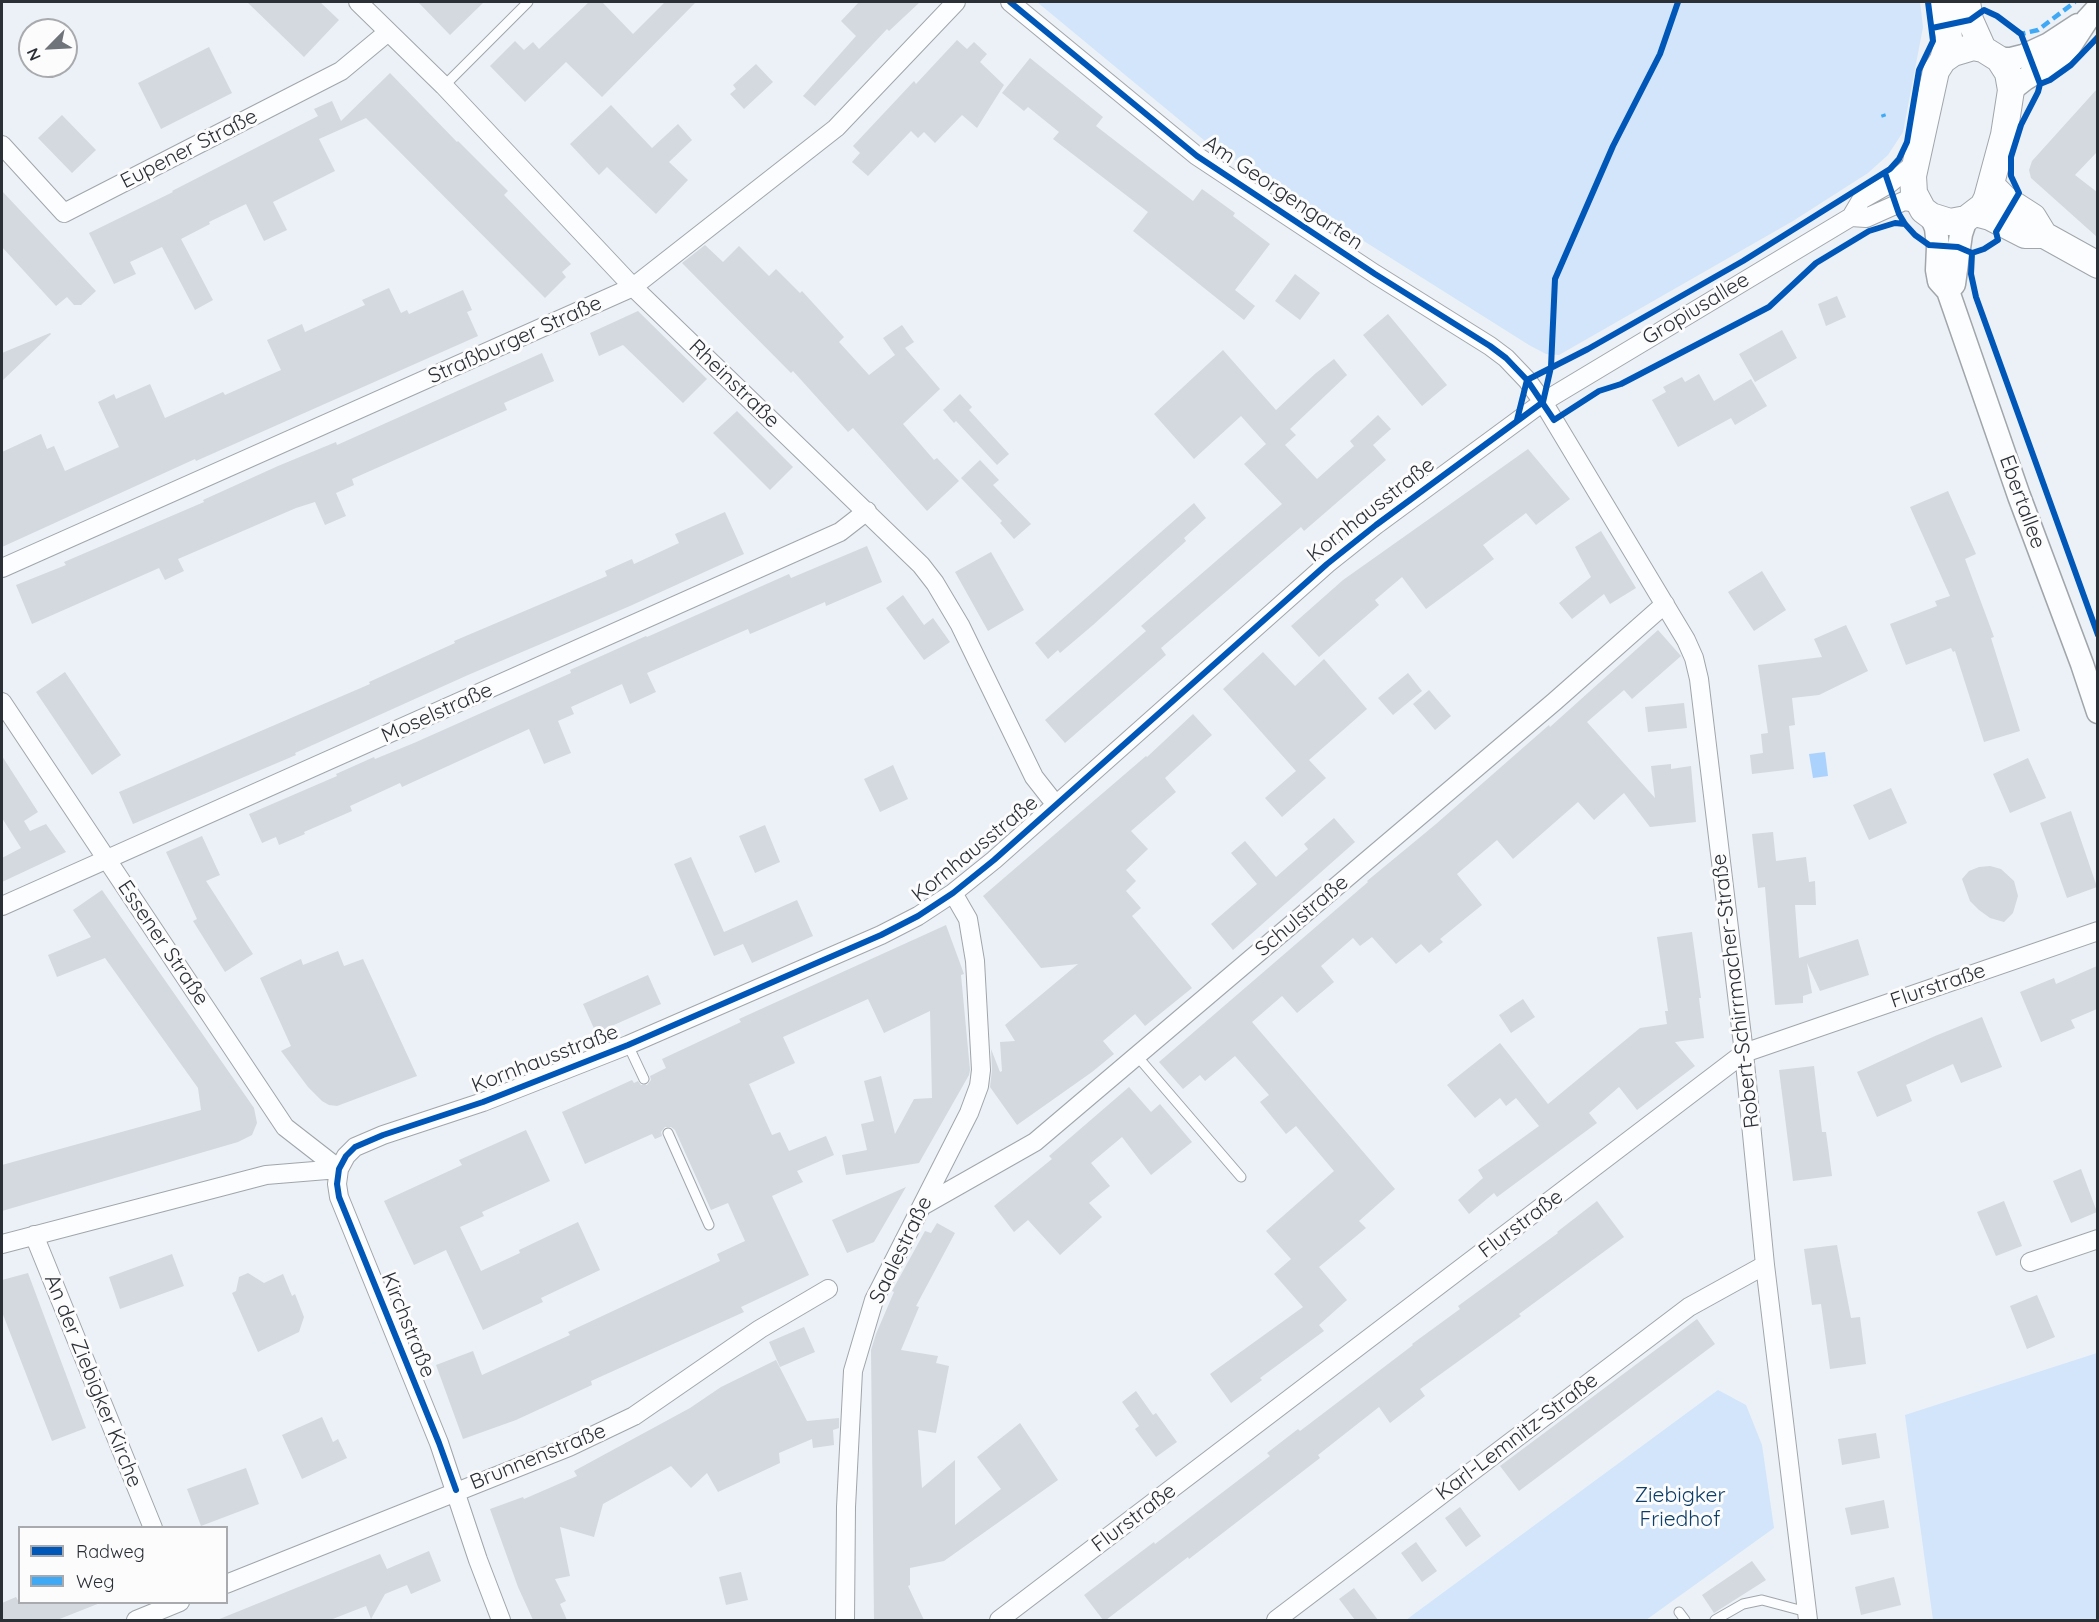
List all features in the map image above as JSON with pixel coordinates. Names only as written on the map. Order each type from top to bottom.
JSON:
[{"type":"main road","points":[[1943,2],[1949,38],[1943,60],[1936,71],[1932,85],[1914,164],[1912,184],[1925,209],[1950,222],[1971,216],[1983,206],[1992,186],[2012,90],[2008,73],[1991,54],[1973,27],[1967,2]]},
{"type":"main road","points":[[1943,60],[1964,48],[1991,54]]},
{"type":"main road","points":[[1992,186],[2005,199],[2033,217],[2044,235],[2097,265]]},
{"type":"main road","points":[[1971,216],[1996,220],[2025,235],[2044,235]]},
{"type":"street","name":"Rheinstraße","points":[[358,2],[444,86],[633,287],[921,565],[935,583],[960,625],[1034,777],[1056,805]]},
{"type":"street","name":"Straßburger Straße","points":[[2,568],[633,287],[837,128],[956,2]]},
{"type":"street","name":"Am Georgengarten","points":[[1010,2],[1197,156],[1375,274],[1490,346],[1516,368],[1543,402]]},
{"type":"street","points":[[1991,54],[2011,59],[2023,56],[2049,44],[2092,14]]},
{"type":"street","points":[[2012,90],[2025,79],[2058,59],[2092,14]]},
{"type":"street","name":"Eupener Straße","points":[[2,145],[64,213],[341,71],[388,32]]},
{"type":"street","name":"Gropiusallee","points":[[1543,402],[1851,217],[1861,200],[1888,184],[1914,164]]},
{"type":"street","name":"Gropiusallee","points":[[1851,217],[1866,218],[1904,201],[1925,209]]},
{"type":"street","name":"Ebertallee","points":[[1925,209],[1936,228],[1937,270],[1940,281],[1948,291],[2019,496],[2082,664],[2097,712]]},
{"type":"street","points":[[1948,291],[1954,284],[1961,234],[1971,216]]},
{"type":"street","name":"Robert-Schirrmacher-Straße","points":[[1543,402],[1686,640],[1694,658],[1699,679],[1744,1053],[1765,1265],[1807,1616]]},
{"type":"street","name":"Kornhausstraße","points":[[339,1170],[346,1156],[355,1147],[365,1142],[483,1102],[628,1045],[881,935],[918,916],[953,893],[994,860],[1327,564],[1376,525],[1543,402]]},
{"type":"street","name":"Moselstraße","points":[[2,906],[840,532],[867,511]]},
{"type":"street","name":"Schulstraße","points":[[924,1205],[1035,1142],[1554,702],[1665,604]]},
{"type":"street","name":"Essener Straße","points":[[2,702],[285,1127],[339,1170]]},
{"type":"street","name":"Saalestraße","points":[[845,1620],[846,1506],[853,1371],[874,1300],[924,1205],[974,1100],[981,1070],[975,961],[964,910],[953,893]]},
{"type":"street","name":"Flurstraße","points":[[999,1620],[1744,1053],[2097,931]]},
{"type":"street","points":[[2,1244],[266,1175],[339,1170]]},
{"type":"street","name":"Kirchstraße","points":[[339,1170],[337,1184],[342,1207],[439,1443],[478,1560],[501,1620]]},
{"type":"street","name":"An der Ziebigker Kirche","points":[[34,1235],[153,1526]]},
{"type":"street","points":[[2030,1262],[2097,1239]]},
{"type":"street","name":"Karl-Lemnitz-Straße","points":[[1276,1620],[1689,1307],[1765,1265]]},
{"type":"street","name":"Brunnenstraße","points":[[228,1583],[456,1490],[569,1447],[634,1416],[760,1329],[828,1289]]},
{"type":"street","points":[[136,1620],[175,1604]]},
{"type":"lane","points":[[444,86],[528,2]]},
{"type":"lane","points":[[628,1045],[644,1078]]},
{"type":"lane","points":[[1137,1056],[1241,1177]]},
{"type":"lane","points":[[668,1133],[709,1225]]},
{"type":"lane","points":[[1715,1620],[1743,1604],[1762,1600],[1807,1616]]},
{"type":"lane","points":[[1679,1612],[1685,1620]]},
{"type":"green space","points":[[1037,2],[1920,2],[1923,27],[1903,132],[1888,155],[1868,173],[1793,221],[1559,355],[1546,354],[1529,345],[1205,141]]},
{"type":"green space","points":[[2097,1353],[2097,1620],[1933,1620],[1905,1415]]},
{"type":"green space","name":"Ziebigker Friedhof","points":[[1718,1390],[1746,1405],[1762,1445],[1774,1528],[1646,1620],[1406,1620]]},
{"type":"water","points":[[1825,752],[1828,776],[1813,778],[1809,754]]},
{"type":"building","points":[[247,2],[320,2],[339,20],[304,57]]},
{"type":"building","points":[[418,2],[484,2],[450,35]]},
{"type":"building","points":[[589,2],[602,2],[633,34],[665,2],[696,2],[602,97],[566,62],[525,102],[490,66],[515,41],[524,50],[533,42],[539,49]]},
{"type":"building","points":[[859,2],[920,2],[889,31],[887,29],[815,106],[803,96],[856,36],[841,21]]},
{"type":"building","points":[[957,40],[967,49],[974,42],[987,54],[980,62],[1004,85],[977,128],[962,115],[935,143],[924,132],[918,138],[911,131],[868,176],[852,162],[860,153],[853,146],[914,81],[916,84]]},
{"type":"building","points":[[209,47],[232,93],[161,129],[138,83]]},
{"type":"building","points":[[1030,58],[1103,117],[1096,126],[1193,201],[1202,189],[1235,213],[1233,216],[1270,244],[1235,290],[1255,306],[1244,320],[1133,231],[1148,212],[1053,139],[1059,132],[1028,107],[1024,111],[1002,93]]},
{"type":"building","points":[[756,64],[773,82],[744,109],[730,94],[736,89],[733,85]]},
{"type":"building","points":[[390,73],[508,191],[504,195],[571,264],[562,272],[566,277],[545,298],[366,118],[319,139],[335,171],[273,202],[287,230],[264,241],[246,204],[181,239],[213,300],[195,310],[162,247],[130,262],[136,274],[114,284],[89,233],[318,116],[314,109],[332,101],[341,121]]},
{"type":"building","points":[[2097,89],[2097,152],[2075,175],[2097,192],[2097,237],[2031,178],[2029,170],[2032,161]]},
{"type":"building","points":[[611,105],[652,148],[678,124],[692,140],[669,162],[688,180],[656,214],[607,167],[599,175],[570,144]]},
{"type":"building","points":[[62,115],[96,150],[72,173],[38,138]]},
{"type":"building","points":[[2,191],[96,291],[81,305],[74,305],[67,297],[56,306],[2,247]]},
{"type":"building","points":[[705,245],[723,262],[739,246],[769,276],[776,269],[800,293],[802,291],[844,337],[839,342],[869,375],[895,355],[883,338],[902,325],[914,342],[905,348],[940,389],[903,424],[934,460],[937,458],[959,481],[927,511],[853,428],[848,432],[793,371],[791,373],[682,263]]},
{"type":"building","points":[[1295,274],[1320,293],[1300,320],[1275,301]]},
{"type":"building","points":[[389,288],[401,313],[407,310],[409,314],[463,290],[472,310],[467,312],[478,336],[196,461],[195,459],[2,547],[2,452],[41,434],[47,449],[54,446],[65,471],[119,447],[98,402],[114,394],[116,399],[150,384],[165,418],[223,392],[225,395],[281,370],[267,340],[302,324],[305,332],[365,305],[362,300]]},
{"type":"building","points":[[1837,296],[1846,317],[1826,326],[1818,304]]},
{"type":"building","points":[[638,311],[707,379],[683,403],[623,345],[599,356],[590,333]]},
{"type":"building","points":[[1388,314],[1447,385],[1422,406],[1363,335]]},
{"type":"building","points":[[1782,330],[1797,358],[1755,382],[1739,354]]},
{"type":"building","points":[[51,334],[2,381],[2,353]]},
{"type":"building","points":[[1223,350],[1276,410],[1334,359],[1347,375],[1290,429],[1296,435],[1285,445],[1317,479],[1354,446],[1350,441],[1378,415],[1391,429],[1373,445],[1386,460],[1304,531],[1301,527],[1161,648],[1166,655],[1065,743],[1045,720],[1146,631],[1141,626],[1282,504],[1244,464],[1266,444],[1241,416],[1194,459],[1154,414]]},
{"type":"building","points":[[542,353],[554,381],[504,403],[507,410],[352,479],[354,485],[336,493],[346,516],[325,525],[315,502],[296,508],[178,559],[184,571],[165,580],[159,568],[32,624],[16,585],[66,565],[64,562],[204,502],[203,500],[278,466],[336,442],[337,445]]},
{"type":"building","points":[[1699,374],[1714,401],[1751,379],[1767,406],[1735,425],[1731,418],[1678,447],[1652,400],[1666,392],[1663,387],[1682,377],[1685,382]]},
{"type":"building","points":[[960,394],[972,407],[969,410],[1009,454],[997,465],[943,410]]},
{"type":"building","points":[[737,411],[793,467],[770,490],[713,433]]},
{"type":"building","points":[[1528,449],[1570,499],[1536,525],[1526,513],[1483,545],[1494,559],[1426,609],[1402,577],[1375,600],[1379,605],[1319,657],[1291,626],[1343,580]]},
{"type":"building","points":[[980,460],[999,480],[993,485],[1031,524],[1014,539],[1000,523],[1002,521],[961,478]]},
{"type":"building","points":[[1948,491],[1976,554],[1965,559],[1994,637],[1991,638],[2020,731],[1984,742],[1955,651],[1953,652],[1951,648],[1906,665],[1890,624],[1937,606],[1935,601],[1950,596],[1910,507]]},
{"type":"building","points":[[1194,503],[1206,518],[1184,538],[1186,541],[1093,625],[1060,653],[1058,650],[1048,659],[1035,643]]},
{"type":"building","points":[[725,512],[744,554],[630,606],[468,675],[295,753],[296,755],[133,824],[119,792],[370,684],[369,682],[455,643],[454,641],[607,576],[605,571],[632,559],[634,564],[679,543],[675,534]]},
{"type":"building","points":[[1601,531],[1636,588],[1610,604],[1604,594],[1572,619],[1559,603],[1591,577],[1575,547]]},
{"type":"building","points":[[867,546],[882,582],[826,606],[825,602],[750,634],[748,629],[647,673],[656,692],[630,704],[622,684],[571,707],[574,714],[558,721],[571,753],[544,764],[529,729],[402,787],[400,783],[350,806],[352,811],[304,832],[305,834],[279,845],[276,837],[262,843],[249,814],[337,776],[336,774],[374,757],[375,759],[414,743],[571,673],[570,670],[646,636],[789,574],[791,578]]},
{"type":"building","points":[[991,552],[1024,610],[988,631],[955,572]]},
{"type":"building","points":[[1762,571],[1786,610],[1754,631],[1728,592]]},
{"type":"building","points":[[903,595],[924,625],[933,618],[950,642],[924,660],[886,608]]},
{"type":"building","points":[[1846,625],[1868,671],[1819,695],[1792,698],[1795,725],[1789,726],[1794,769],[1752,774],[1750,755],[1763,753],[1761,734],[1768,733],[1758,665],[1822,657],[1814,639]]},
{"type":"building","points":[[1658,630],[1681,656],[1632,699],[1624,690],[1587,722],[1655,798],[1651,766],[1671,764],[1671,769],[1691,766],[1696,822],[1650,827],[1624,793],[1594,820],[1578,802],[1513,859],[1497,840],[1457,874],[1482,905],[1440,939],[1443,942],[1429,953],[1421,944],[1396,964],[1372,937],[1360,946],[1353,938],[1321,966],[1334,982],[1297,1013],[1282,996],[1252,1022],[1395,1189],[1359,1221],[1366,1228],[1319,1267],[1347,1300],[1319,1325],[1324,1331],[1260,1378],[1262,1380],[1231,1403],[1210,1374],[1303,1307],[1274,1274],[1291,1259],[1266,1231],[1334,1171],[1296,1126],[1286,1134],[1260,1102],[1269,1095],[1235,1056],[1205,1081],[1200,1075],[1183,1089],[1159,1062],[1549,725],[1550,727]]},
{"type":"building","points":[[1263,652],[1295,686],[1324,659],[1367,709],[1309,760],[1326,778],[1282,817],[1265,798],[1296,771],[1223,689]]},
{"type":"building","points":[[65,672],[121,755],[92,775],[36,692]]},
{"type":"building","points":[[1408,673],[1422,691],[1393,715],[1378,698]]},
{"type":"building","points":[[1429,690],[1451,716],[1435,730],[1413,704]]},
{"type":"building","points":[[1684,703],[1687,728],[1648,732],[1645,707]]},
{"type":"building","points":[[1193,714],[1212,735],[1165,778],[1176,792],[1131,831],[1148,849],[1126,870],[1136,881],[1126,891],[1141,908],[1132,916],[1192,988],[1145,1026],[1135,1014],[1103,1041],[1114,1054],[1017,1125],[990,1087],[991,1049],[1000,1072],[1002,1071],[1000,1042],[1015,1041],[1005,1025],[1078,964],[1041,968],[983,896],[1147,757]]},
{"type":"building","points":[[2,756],[38,812],[24,821],[30,831],[46,824],[66,852],[2,882],[2,858],[21,848],[2,818]]},
{"type":"building","points":[[2028,758],[2046,798],[2010,813],[1993,774]]},
{"type":"building","points":[[893,765],[908,799],[880,812],[864,779]]},
{"type":"building","points":[[1891,788],[1907,823],[1869,840],[1853,805]]},
{"type":"building","points":[[2071,811],[2097,887],[2067,898],[2040,823]]},
{"type":"building","points":[[1334,818],[1355,842],[1233,950],[1211,924],[1257,884],[1231,853],[1245,841],[1276,877],[1308,849],[1304,844]]},
{"type":"building","points":[[765,825],[780,862],[755,873],[739,836]]},
{"type":"building","points":[[1773,832],[1776,861],[1806,857],[1809,882],[1815,881],[1816,905],[1795,905],[1799,958],[1858,939],[1869,975],[1820,991],[1807,963],[1812,993],[1803,996],[1803,1003],[1775,1005],[1765,887],[1758,888],[1752,834]]},
{"type":"building","points":[[202,836],[220,875],[206,881],[253,954],[225,972],[193,921],[197,919],[166,852]]},
{"type":"building","points":[[691,857],[724,932],[797,900],[813,936],[752,963],[743,944],[714,956],[674,864]]},
{"type":"building","points":[[1990,866],[2001,869],[2014,881],[2018,896],[2013,913],[2004,922],[1990,918],[1970,901],[1962,879],[1969,871]]},
{"type":"building","points":[[102,890],[254,1108],[257,1123],[252,1135],[238,1142],[2,1211],[2,1165],[201,1110],[198,1088],[105,958],[57,977],[48,955],[91,937],[73,910]]},
{"type":"building","points":[[946,925],[964,974],[961,975],[970,1070],[919,1163],[846,1175],[842,1155],[867,1150],[861,1124],[874,1121],[864,1081],[881,1076],[895,1134],[914,1099],[932,1098],[930,1011],[884,1033],[868,999],[783,1037],[795,1063],[749,1084],[772,1135],[780,1132],[789,1151],[826,1136],[834,1155],[797,1171],[803,1182],[772,1196],[809,1275],[741,1307],[744,1312],[591,1381],[592,1385],[516,1420],[463,1439],[436,1365],[473,1351],[482,1375],[570,1335],[568,1332],[720,1261],[717,1254],[745,1241],[728,1203],[711,1210],[675,1130],[671,1127],[665,1127],[661,1132],[662,1136],[655,1139],[652,1134],[585,1164],[562,1112],[632,1080],[634,1083],[638,1081],[641,1085],[647,1085],[651,1080],[650,1076],[666,1068],[662,1059],[741,1022],[739,1019]]},
{"type":"building","points":[[1692,932],[1704,1038],[1675,1042],[1695,1066],[1637,1110],[1619,1087],[1589,1113],[1597,1123],[1497,1197],[1494,1193],[1469,1214],[1458,1200],[1483,1178],[1478,1170],[1539,1126],[1516,1098],[1506,1106],[1500,1098],[1475,1118],[1447,1085],[1500,1043],[1548,1104],[1640,1028],[1667,1024],[1665,1011],[1668,1011],[1657,937]]},
{"type":"building","points":[[338,951],[344,966],[363,959],[417,1076],[337,1106],[322,1101],[308,1087],[281,1051],[291,1046],[260,978],[301,959],[303,965]]},
{"type":"building","points":[[2097,966],[2097,1009],[2071,1020],[2075,1028],[2041,1042],[2020,992],[2054,978],[2056,984]]},
{"type":"building","points":[[648,975],[661,1004],[596,1033],[583,1004]]},
{"type":"building","points":[[1523,999],[1535,1017],[1511,1033],[1499,1015]]},
{"type":"building","points":[[1982,1017],[2002,1067],[1961,1083],[1953,1064],[1906,1085],[1912,1101],[1877,1117],[1857,1072]]},
{"type":"building","points":[[1814,1066],[1822,1132],[1826,1132],[1832,1176],[1793,1181],[1779,1070]]},
{"type":"building","points":[[1129,1087],[1151,1112],[1160,1104],[1192,1142],[1151,1175],[1122,1137],[1091,1163],[1110,1186],[1089,1203],[1102,1217],[1060,1255],[1028,1220],[1014,1232],[994,1206],[1052,1159],[1049,1156]]},
{"type":"building","points":[[526,1130],[550,1181],[482,1212],[484,1216],[460,1227],[481,1271],[578,1222],[600,1270],[541,1298],[543,1302],[483,1330],[446,1250],[414,1265],[384,1201],[462,1165],[459,1160]]},
{"type":"building","points":[[2081,1169],[2097,1212],[2071,1223],[2053,1181]]},
{"type":"building","points":[[906,1187],[874,1242],[847,1253],[832,1220]]},
{"type":"building","points":[[1597,1201],[1624,1237],[1519,1314],[1521,1316],[1420,1389],[1425,1396],[1390,1423],[1379,1407],[1318,1455],[1320,1458],[1189,1559],[1188,1557],[1103,1620],[1084,1595],[1270,1456],[1267,1453],[1298,1429],[1300,1431],[1413,1345],[1460,1309],[1458,1306],[1558,1233]]},
{"type":"building","points":[[2004,1201],[2022,1246],[1996,1256],[1977,1212]]},
{"type":"building","points":[[937,1223],[955,1233],[916,1306],[919,1307],[901,1350],[938,1356],[936,1363],[949,1366],[936,1433],[918,1430],[922,1488],[955,1460],[955,1525],[1001,1489],[977,1457],[1020,1423],[1058,1480],[944,1561],[910,1568],[910,1585],[908,1586],[924,1620],[874,1620],[871,1350],[894,1292],[892,1291],[925,1231],[931,1233]]},
{"type":"building","points":[[1837,1245],[1851,1318],[1860,1317],[1866,1364],[1830,1369],[1821,1304],[1812,1305],[1804,1249]]},
{"type":"building","points":[[172,1254],[184,1286],[120,1309],[109,1277]]},
{"type":"building","points":[[28,1273],[86,1428],[52,1441],[2,1312],[2,1280]]},
{"type":"building","points":[[248,1273],[264,1283],[283,1274],[292,1296],[295,1294],[304,1317],[299,1332],[258,1352],[232,1293],[236,1291],[239,1277]]},
{"type":"building","points":[[2037,1295],[2055,1337],[2027,1349],[2010,1306]]},
{"type":"building","points":[[1697,1319],[1715,1344],[1519,1491],[1500,1466]]},
{"type":"building","points":[[804,1327],[815,1352],[780,1367],[769,1342]]},
{"type":"building","points":[[776,1360],[807,1421],[839,1418],[839,1428],[833,1430],[834,1445],[813,1448],[812,1439],[779,1453],[780,1463],[718,1492],[707,1473],[691,1488],[671,1466],[603,1504],[594,1537],[560,1527],[570,1576],[555,1579],[566,1601],[560,1604],[567,1620],[533,1620],[518,1587],[490,1509],[523,1497],[524,1499],[577,1476],[574,1471],[690,1408],[721,1387]]},
{"type":"building","points":[[1136,1391],[1153,1415],[1156,1413],[1177,1442],[1156,1457],[1135,1429],[1139,1426],[1122,1402]]},
{"type":"building","points":[[322,1417],[333,1442],[338,1439],[347,1458],[302,1479],[282,1435]]},
{"type":"building","points":[[1876,1433],[1880,1458],[1842,1465],[1838,1439]]},
{"type":"building","points":[[246,1468],[259,1504],[201,1526],[187,1489]]},
{"type":"building","points":[[1884,1500],[1889,1528],[1851,1535],[1845,1508]]},
{"type":"building","points":[[1460,1507],[1481,1536],[1466,1547],[1445,1518]]},
{"type":"building","points":[[1416,1542],[1437,1571],[1422,1582],[1401,1553]]},
{"type":"building","points":[[429,1551],[441,1581],[411,1594],[407,1585],[385,1594],[371,1619],[366,1606],[330,1620],[217,1620],[380,1554],[387,1569]]},
{"type":"building","points":[[1752,1561],[1766,1580],[1714,1613],[1702,1595]]},
{"type":"building","points":[[741,1572],[748,1600],[726,1605],[719,1577]]},
{"type":"building","points":[[1894,1577],[1901,1605],[1861,1615],[1855,1587]]},
{"type":"building","points":[[1354,1588],[1378,1620],[1355,1620],[1339,1599]]},
{"type":"building","points":[[16,1597],[18,1604],[97,1604],[57,1620],[2,1620],[2,1603]]},
{"type":"marked path","points":[[2017,32],[2021,34],[2038,30],[2075,2]]},
{"type":"cycle path","points":[[1010,2],[1197,156],[1506,358],[1527,380],[1554,420],[1599,391],[1621,384],[1769,307],[1816,263],[1869,231],[1895,223],[1905,224]]},
{"type":"cycle path","points":[[1543,402],[1551,367],[1555,279],[1613,146],[1660,54],[1678,2]]},
{"type":"cycle path","points":[[1517,420],[1527,380],[1588,349],[1743,261],[1890,169],[1899,159],[1907,142],[1919,70],[1933,41],[1928,2]]},
{"type":"cycle path","points":[[1885,173],[1899,214],[1915,235],[1929,245],[1958,247],[1972,253],[1998,240],[1996,232],[2019,193],[2011,176],[2011,157],[2021,125],[2040,84],[2021,34],[1997,16],[1984,10],[1970,20],[1932,28]]},
{"type":"cycle path","points":[[2040,84],[2050,80],[2071,65],[2098,37]]},
{"type":"cycle path","points":[[1972,253],[1971,274],[1976,297],[2098,635]]},
{"type":"cycle path","points":[[456,1490],[339,1197],[337,1184],[339,1169],[346,1156],[355,1147],[383,1135],[483,1102],[628,1045],[881,935],[918,916],[953,893],[994,860],[1327,564],[1376,525],[1543,402]]}]
